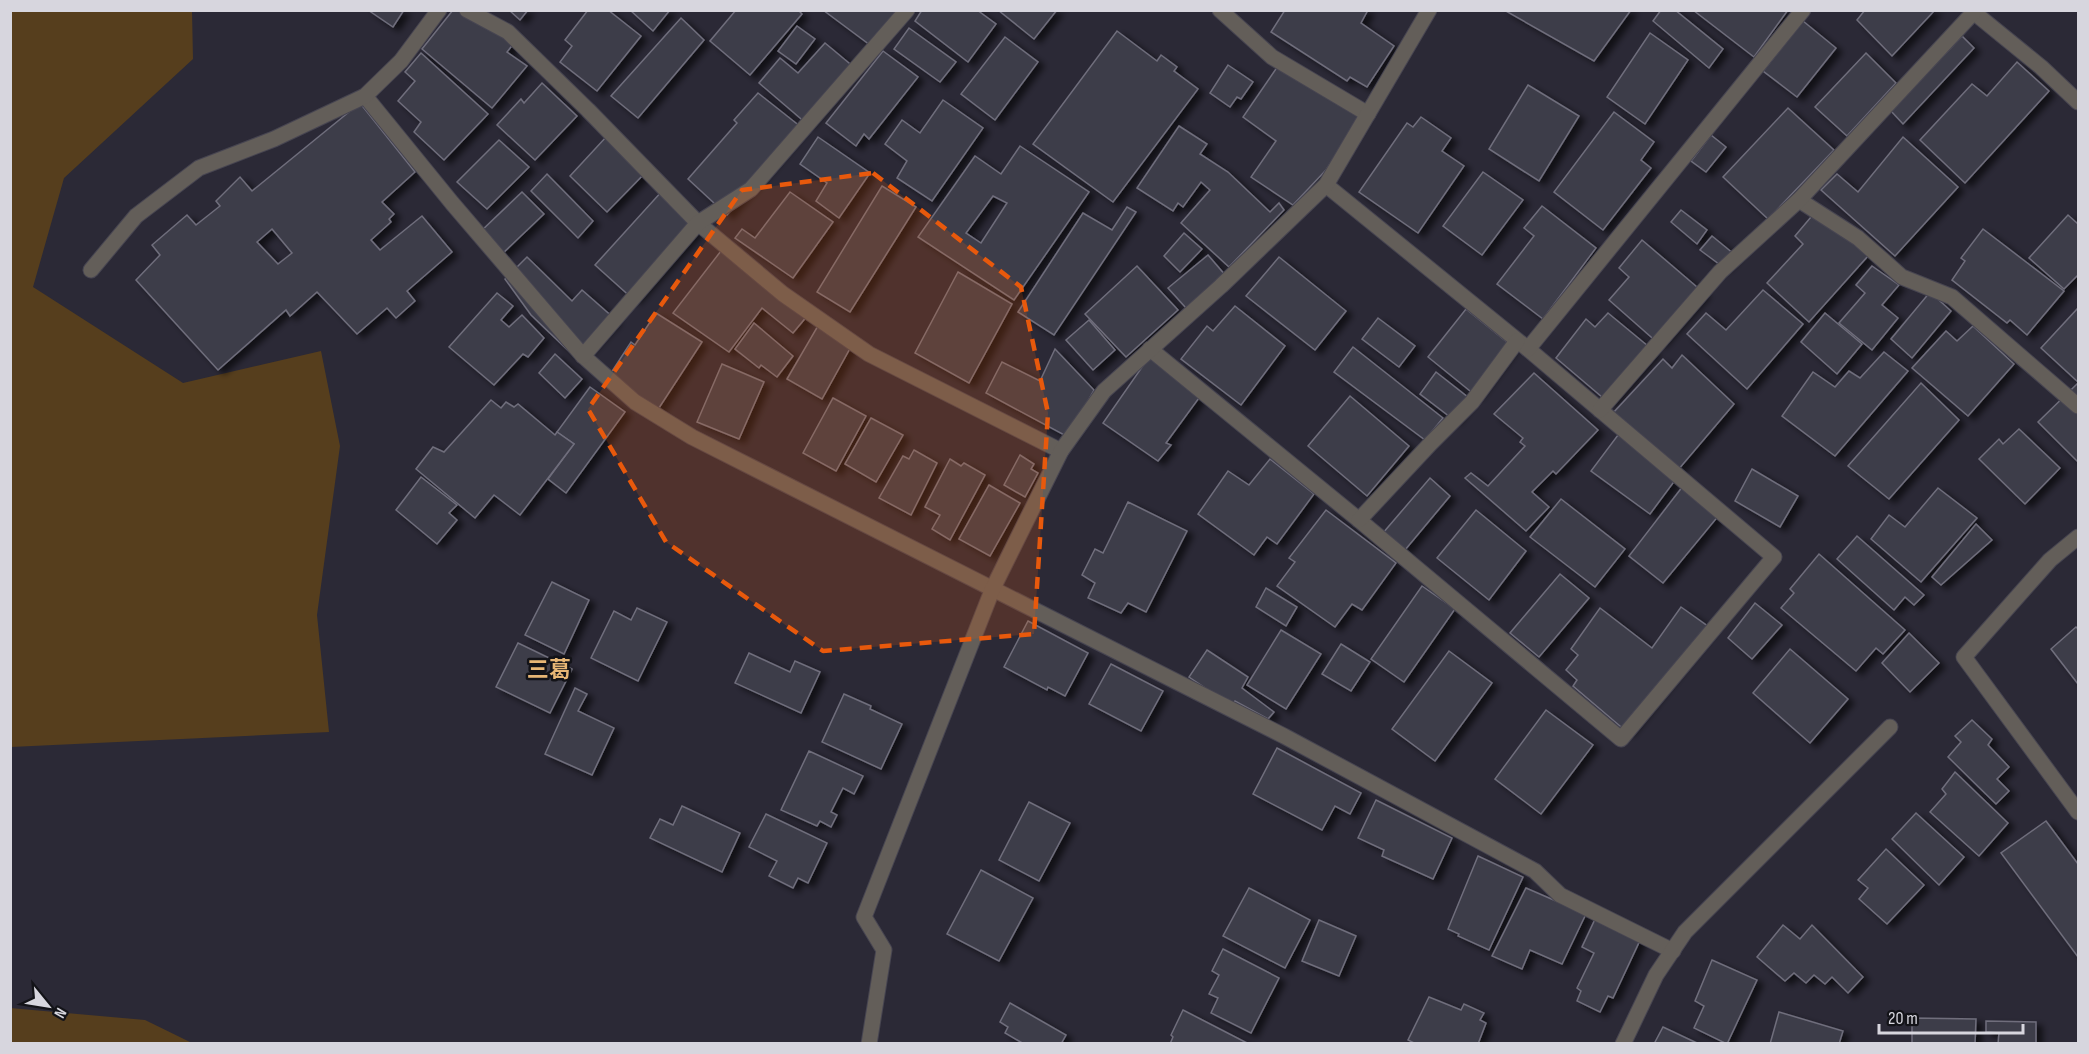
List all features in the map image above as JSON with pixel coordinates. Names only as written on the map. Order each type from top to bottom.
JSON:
[{"type":"street","points":[[91,270],[136,216],[199,168],[274,139],[365,96],[401,62],[439,10]]},
{"type":"street","points":[[467,10],[508,32],[698,223],[783,294],[869,354],[1061,451]]},
{"type":"street","points":[[583,356],[698,223],[751,189],[907,10]]},
{"type":"street","points":[[1220,10],[1272,57],[1368,114]]},
{"type":"street","points":[[869,1044],[884,950],[864,917],[993,588],[1061,451],[1104,391],[1221,286],[1326,185],[1429,10]]},
{"type":"street","points":[[1359,520],[1523,345],[1803,10]]},
{"type":"street","points":[[1600,410],[1720,272],[1799,200],[1972,11],[2041,67],[2079,102]]},
{"type":"street","points":[[365,96],[452,203],[583,356],[635,402],[692,437],[1284,736],[1535,870],[1560,895],[1673,951]]},
{"type":"street","points":[[1150,349],[1621,739],[1774,557],[1523,345],[1326,185]]},
{"type":"street","points":[[1799,200],[1858,238],[1902,277],[1952,297],[2079,406]]},
{"type":"street","points":[[2079,537],[2050,560],[1964,657],[2079,812]]},
{"type":"street","points":[[1623,1044],[1656,975],[1685,932],[1890,727]]},
{"type":"highlighted area","points":[[873,173],[1021,287],[1048,413],[1034,634],[823,651],[666,542],[588,409],[742,190]]},
{"type":"shaded area","points":[[11,10],[192,11],[193,59],[64,178],[33,287],[183,383],[321,351],[340,446],[317,615],[329,732],[11,747]]},
{"type":"shaded area","points":[[10,1008],[145,1020],[192,1043],[11,1043]]},
{"type":"building","points":[[368,10],[404,10],[393,27]]},
{"type":"building","points":[[453,10],[474,10],[514,43],[507,52],[527,66],[492,108],[422,49]]},
{"type":"building","points":[[509,10],[528,10],[520,20]]},
{"type":"building","points":[[588,10],[608,10],[641,36],[597,91],[560,62],[572,46],[565,40]]},
{"type":"building","points":[[630,10],[670,10],[653,31]]},
{"type":"building","points":[[736,10],[798,10],[802,14],[750,75],[710,41]]},
{"type":"building","points":[[823,10],[897,10],[870,45]]},
{"type":"building","points":[[922,10],[977,10],[996,24],[968,62],[915,21]]},
{"type":"building","points":[[998,10],[1057,10],[1034,39]]},
{"type":"building","points":[[1285,10],[1368,10],[1361,23],[1394,46],[1367,87],[1350,77],[1347,81],[1271,32]]},
{"type":"building","points":[[1504,10],[1631,10],[1594,61]]},
{"type":"building","points":[[1661,10],[1675,10],[1723,49],[1709,68],[1653,21]]},
{"type":"building","points":[[1693,10],[1788,10],[1754,57]]},
{"type":"building","points":[[1865,10],[1935,10],[1892,56],[1857,20]]},
{"type":"building","points":[[681,18],[704,40],[638,118],[611,96]]},
{"type":"building","points":[[1803,21],[1836,48],[1797,97],[1763,71]]},
{"type":"building","points":[[797,26],[815,39],[796,64],[778,51]]},
{"type":"building","points":[[909,28],[956,62],[940,82],[894,49]]},
{"type":"building","points":[[1117,31],[1157,61],[1161,55],[1177,67],[1174,71],[1198,89],[1113,202],[1033,144]]},
{"type":"building","points":[[1650,33],[1688,60],[1645,124],[1607,97]]},
{"type":"building","points":[[1962,36],[1974,48],[1903,124],[1891,111]]},
{"type":"building","points":[[1005,37],[1038,62],[995,120],[961,94]]},
{"type":"building","points":[[825,43],[855,68],[807,124],[759,83],[780,58],[798,73]]},
{"type":"building","points":[[883,51],[918,77],[869,139],[864,134],[856,146],[826,123]]},
{"type":"building","points":[[421,53],[488,114],[444,160],[414,132],[421,122],[398,101],[415,81],[405,72]]},
{"type":"building","points":[[1866,53],[1896,83],[1847,136],[1815,107]]},
{"type":"building","points":[[2017,62],[2049,91],[1965,183],[1920,140],[1972,84],[1987,96]]},
{"type":"building","points":[[1280,63],[1362,116],[1326,170],[1293,205],[1251,177],[1276,141],[1243,117]]},
{"type":"building","points":[[1228,65],[1253,82],[1241,99],[1237,97],[1230,107],[1210,93]]},
{"type":"building","points":[[542,83],[577,116],[535,160],[497,125],[521,99],[524,103]]},
{"type":"building","points":[[1528,85],[1579,116],[1539,181],[1489,149]]},
{"type":"building","points":[[758,93],[801,127],[727,215],[688,179],[737,123],[734,120]]},
{"type":"building","points":[[943,100],[983,128],[932,201],[897,178],[907,161],[885,144],[902,120],[920,133]]},
{"type":"building","points":[[360,103],[415,172],[382,202],[394,214],[389,219],[391,222],[371,240],[380,250],[422,216],[452,252],[407,291],[415,301],[396,318],[387,308],[357,334],[317,292],[290,316],[286,310],[218,370],[136,280],[160,255],[152,245],[187,215],[196,225],[220,206],[216,201],[240,177],[252,191]],"holes":[[[272,229],[292,253],[278,264],[257,242]]]},
{"type":"building","points":[[1788,108],[1834,150],[1768,219],[1723,177]]},
{"type":"building","points":[[1614,112],[1654,142],[1641,160],[1651,168],[1603,230],[1554,192]]},
{"type":"building","points":[[1421,117],[1451,138],[1442,151],[1464,166],[1418,233],[1359,192],[1407,123],[1413,127]]},
{"type":"building","points":[[1179,126],[1207,144],[1200,154],[1228,172],[1270,212],[1279,203],[1284,210],[1229,267],[1181,223],[1210,190],[1201,182],[1183,207],[1178,203],[1173,211],[1137,188]]},
{"type":"building","points":[[1711,135],[1726,147],[1706,172],[1691,161]]},
{"type":"building","points":[[607,136],[646,172],[607,212],[570,176]]},
{"type":"building","points":[[818,137],[870,173],[839,218],[816,201],[827,183],[800,164]]},
{"type":"building","points":[[1903,137],[1958,187],[1895,256],[1821,190],[1837,174],[1858,192]]},
{"type":"building","points":[[499,140],[529,167],[487,209],[457,182]]},
{"type":"building","points":[[1020,146],[1089,192],[1014,300],[918,237],[975,156],[1001,174]],"holes":[[[993,196],[1007,203],[981,243],[966,233]]]},
{"type":"building","points":[[1483,172],[1523,200],[1482,255],[1443,226]]},
{"type":"building","points":[[547,174],[593,221],[578,238],[531,191]]},
{"type":"building","points":[[882,186],[916,207],[850,312],[817,292]]},
{"type":"building","points":[[663,190],[702,225],[634,300],[595,265]]},
{"type":"building","points":[[522,192],[544,214],[501,255],[478,234]]},
{"type":"building","points":[[790,192],[833,222],[793,278],[735,238],[742,229],[755,238]]},
{"type":"building","points":[[1542,206],[1596,248],[1543,319],[1497,284],[1534,236],[1524,228]]},
{"type":"building","points":[[1127,207],[1136,212],[1054,335],[1018,312],[1083,213],[1112,230]]},
{"type":"building","points":[[1681,210],[1707,230],[1697,244],[1671,222]]},
{"type":"building","points":[[1816,211],[1868,256],[1809,322],[1767,283],[1803,244],[1795,236]]},
{"type":"building","points":[[2068,215],[2078,224],[2078,275],[2064,289],[2029,258]]},
{"type":"building","points":[[1983,229],[2064,291],[2027,335],[2010,320],[2007,323],[1952,280],[1965,261],[1961,258]]},
{"type":"building","points":[[1184,233],[1202,249],[1180,272],[1164,256]]},
{"type":"building","points":[[1712,236],[1734,254],[1723,267],[1700,250]]},
{"type":"building","points":[[1642,240],[1704,293],[1659,344],[1609,300],[1629,277],[1619,268]]},
{"type":"building","points":[[724,247],[808,315],[793,333],[762,308],[729,352],[673,313]]},
{"type":"building","points":[[1208,255],[1226,276],[1186,308],[1168,288]]},
{"type":"building","points":[[527,257],[572,301],[582,290],[615,319],[577,359],[531,315],[505,279]]},
{"type":"building","points":[[1279,257],[1346,311],[1315,350],[1246,296]]},
{"type":"building","points":[[1137,266],[1178,310],[1126,357],[1085,314]]},
{"type":"building","points":[[1872,266],[1899,285],[1882,305],[1898,318],[1872,350],[1839,323],[1865,293],[1856,285]]},
{"type":"building","points":[[958,272],[1012,304],[969,383],[915,353]]},
{"type":"building","points":[[1763,290],[1803,324],[1747,389],[1687,334],[1706,313],[1726,330]]},
{"type":"building","points":[[1930,292],[1951,311],[1912,358],[1891,339]]},
{"type":"building","points":[[497,293],[513,306],[501,320],[509,327],[522,315],[544,338],[528,357],[523,354],[494,385],[449,347]]},
{"type":"building","points":[[1235,306],[1285,346],[1241,405],[1181,359],[1207,326],[1213,331]]},
{"type":"building","points":[[2078,308],[2078,382],[2041,348]]},
{"type":"building","points":[[1466,309],[1512,346],[1475,395],[1428,357]]},
{"type":"building","points":[[656,313],[702,342],[657,411],[607,379],[631,342],[635,345]]},
{"type":"building","points":[[1608,313],[1654,351],[1609,403],[1556,358],[1586,319],[1595,327]]},
{"type":"building","points":[[1825,313],[1862,344],[1837,374],[1801,342]]},
{"type":"building","points":[[1378,318],[1415,346],[1399,367],[1362,339]]},
{"type":"building","points":[[1089,320],[1115,350],[1093,370],[1066,340]]},
{"type":"building","points":[[754,323],[793,356],[777,377],[761,365],[759,368],[735,349]]},
{"type":"building","points":[[819,324],[853,343],[822,399],[787,379]]},
{"type":"building","points":[[1973,326],[2014,364],[1968,416],[1912,368],[1946,331],[1957,341]]},
{"type":"building","points":[[1353,347],[1443,418],[1425,440],[1334,372]]},
{"type":"building","points":[[1055,349],[1094,390],[1068,437],[986,393],[1002,362],[1040,381]]},
{"type":"building","points":[[1884,352],[1908,371],[1835,456],[1782,416],[1813,372],[1835,387],[1849,371],[1860,378]]},
{"type":"building","points":[[555,354],[582,379],[565,398],[539,373]]},
{"type":"building","points":[[1682,355],[1734,404],[1678,470],[1613,413],[1663,359],[1672,368]]},
{"type":"building","points":[[1149,357],[1199,398],[1166,443],[1171,445],[1158,461],[1103,423]]},
{"type":"building","points":[[722,364],[764,382],[739,439],[697,422]]},
{"type":"building","points":[[1436,372],[1469,398],[1454,420],[1420,394]]},
{"type":"building","points":[[1534,373],[1598,430],[1556,474],[1553,471],[1532,492],[1549,507],[1526,531],[1465,478],[1471,473],[1488,486],[1525,446],[1520,442],[1523,438],[1494,414]]},
{"type":"building","points":[[1921,383],[1959,420],[1889,499],[1848,466]]},
{"type":"building","points":[[2077,384],[2078,386],[2078,462],[2038,422]]},
{"type":"building","points":[[590,387],[625,412],[566,493],[548,479],[574,444],[557,432]]},
{"type":"building","points":[[1350,396],[1409,446],[1367,496],[1308,446]]},
{"type":"building","points":[[833,398],[866,416],[836,471],[803,453]]},
{"type":"building","points":[[491,400],[501,408],[506,402],[514,407],[518,404],[555,435],[557,432],[574,444],[520,515],[494,495],[475,518],[416,469],[433,447],[444,452]]},
{"type":"building","points":[[871,418],[903,435],[876,482],[845,464]]},
{"type":"building","points":[[2019,429],[2060,468],[2025,504],[1979,459],[1999,439],[2003,444]]},
{"type":"building","points":[[1618,435],[1676,479],[1650,514],[1591,471]]},
{"type":"building","points":[[914,450],[937,463],[911,515],[879,498],[903,456],[909,459]]},
{"type":"building","points":[[1020,455],[1034,464],[1031,469],[1038,473],[1025,497],[1004,485]]},
{"type":"building","points":[[950,459],[961,466],[964,463],[985,475],[950,540],[932,529],[940,515],[925,507]]},
{"type":"building","points":[[1270,459],[1314,494],[1277,544],[1267,537],[1254,555],[1198,514],[1228,471],[1249,485]]},
{"type":"building","points":[[1752,469],[1798,496],[1780,527],[1735,501]]},
{"type":"building","points":[[421,477],[457,505],[449,513],[457,520],[437,544],[396,510]]},
{"type":"building","points":[[1430,478],[1450,496],[1405,550],[1383,533]]},
{"type":"building","points":[[989,485],[1020,503],[990,556],[959,539]]},
{"type":"building","points":[[1683,486],[1720,514],[1663,583],[1629,556]]},
{"type":"building","points":[[1938,488],[1977,518],[1921,582],[1871,539],[1889,515],[1905,527]]},
{"type":"building","points":[[1561,499],[1625,549],[1595,587],[1530,537]]},
{"type":"building","points":[[1128,502],[1187,531],[1146,612],[1128,603],[1121,613],[1088,598],[1095,583],[1082,575],[1095,549],[1103,553]]},
{"type":"building","points":[[1326,510],[1396,563],[1362,610],[1352,604],[1335,627],[1277,586],[1295,562],[1289,558]]},
{"type":"building","points":[[1476,510],[1526,551],[1489,600],[1437,558]]},
{"type":"building","points":[[1976,524],[1992,540],[1941,585],[1932,577]]},
{"type":"building","points":[[1857,536],[1924,595],[1914,605],[1905,597],[1894,610],[1837,559]]},
{"type":"building","points":[[1819,554],[1905,630],[1883,654],[1876,648],[1856,671],[1781,608],[1794,593],[1790,589]]},
{"type":"building","points":[[1560,574],[1589,598],[1539,657],[1510,633]]},
{"type":"building","points":[[552,582],[589,600],[564,654],[525,635]]},
{"type":"building","points":[[1422,586],[1455,609],[1404,682],[1371,659]]},
{"type":"building","points":[[1266,588],[1297,607],[1286,626],[1256,607]]},
{"type":"building","points":[[1755,603],[1782,625],[1752,659],[1728,638]]},
{"type":"building","points":[[1681,607],[1709,627],[1627,732],[1573,686],[1577,680],[1566,670],[1578,655],[1571,649],[1600,608],[1652,648]]},
{"type":"building","points":[[637,608],[667,622],[638,681],[591,658],[614,611],[631,620]]},
{"type":"building","points":[[1028,621],[1088,653],[1065,696],[1048,687],[1047,690],[1004,667]]},
{"type":"building","points":[[2076,627],[2078,629],[2078,684],[2051,649]]},
{"type":"building","points":[[1281,630],[1321,654],[1286,709],[1247,685]]},
{"type":"building","points":[[1909,633],[1939,663],[1910,692],[1882,663]]},
{"type":"building","points":[[518,643],[572,669],[550,713],[496,687]]},
{"type":"building","points":[[1341,644],[1370,662],[1351,691],[1322,674]]},
{"type":"building","points":[[1790,649],[1848,699],[1810,743],[1753,693]]},
{"type":"building","points":[[1207,650],[1248,677],[1242,688],[1274,712],[1268,719],[1235,701],[1232,706],[1189,677]]},
{"type":"building","points":[[1449,651],[1492,683],[1435,761],[1392,729]]},
{"type":"building","points":[[749,653],[790,672],[795,661],[820,672],[801,713],[735,683]]},
{"type":"building","points":[[1111,664],[1163,691],[1141,731],[1089,704]]},
{"type":"building","points":[[575,688],[587,694],[578,711],[614,728],[592,775],[545,754]]},
{"type":"building","points":[[844,694],[902,724],[881,769],[822,742]]},
{"type":"building","points":[[1546,710],[1593,745],[1541,814],[1495,779]]},
{"type":"building","points":[[1972,720],[1992,739],[1988,745],[2009,767],[1997,779],[2009,791],[1996,804],[1948,757],[1961,742],[1955,736]]},
{"type":"building","points":[[1277,748],[1361,793],[1350,814],[1335,806],[1322,830],[1253,794]]},
{"type":"building","points":[[809,751],[863,776],[854,794],[843,788],[831,812],[837,815],[831,827],[820,821],[817,826],[781,810]]},
{"type":"building","points":[[1955,772],[2008,823],[1979,856],[1930,812],[1946,794],[1942,789]]},
{"type":"building","points":[[1376,800],[1452,838],[1433,879],[1382,856],[1384,850],[1358,838]]},
{"type":"building","points":[[1029,802],[1070,823],[1039,881],[999,860]]},
{"type":"building","points":[[682,806],[740,833],[722,872],[650,838],[660,819],[673,825]]},
{"type":"building","points":[[1916,813],[1964,857],[1939,885],[1892,839]]},
{"type":"building","points":[[766,814],[827,843],[808,883],[798,878],[793,888],[769,876],[777,861],[749,847]]},
{"type":"building","points":[[2046,821],[2078,864],[2078,957],[2001,853]]},
{"type":"building","points":[[1886,849],[1924,885],[1887,924],[1859,899],[1868,888],[1858,880]]},
{"type":"building","points":[[1478,856],[1523,877],[1489,950],[1448,929]]},
{"type":"building","points":[[981,870],[1033,898],[999,961],[947,934]]},
{"type":"building","points":[[1249,888],[1310,920],[1285,968],[1223,936]]},
{"type":"building","points":[[1526,888],[1586,914],[1562,964],[1530,950],[1522,969],[1492,956]]},
{"type":"building","points":[[1597,915],[1642,936],[1613,998],[1608,996],[1600,1012],[1577,1001],[1581,991],[1577,988],[1594,953],[1582,947]]},
{"type":"building","points":[[1319,920],[1356,936],[1339,976],[1302,961]]},
{"type":"building","points":[[1783,925],[1800,939],[1812,925],[1863,977],[1848,993],[1832,977],[1825,984],[1814,975],[1806,983],[1794,973],[1785,981],[1757,957]]},
{"type":"building","points":[[1223,949],[1279,978],[1251,1033],[1211,1013],[1218,998],[1209,994],[1219,975],[1212,971]]},
{"type":"building","points":[[1712,960],[1757,980],[1727,1044],[1694,1028],[1704,1006],[1695,1001]]},
{"type":"building","points":[[1429,997],[1461,1010],[1464,1004],[1484,1013],[1480,1020],[1486,1023],[1478,1044],[1416,1044],[1408,1040]]},
{"type":"building","points":[[1010,1003],[1066,1035],[1061,1044],[1024,1044],[1005,1033],[1008,1027],[1000,1022]]},
{"type":"building","points":[[1183,1010],[1247,1044],[1170,1044],[1173,1037],[1171,1035]]},
{"type":"building","points":[[1779,1012],[1843,1031],[1839,1044],[1770,1044]]},
{"type":"building","points":[[1912,1018],[1976,1019],[1975,1044],[1912,1044]]},
{"type":"building","points":[[1986,1021],[2036,1022],[2036,1044],[1998,1044],[1999,1033],[1986,1032]]},
{"type":"building","points":[[1663,1027],[1699,1044],[1654,1044]]},
{"type":"district","name":"三葛","points":[[549,670]]}]
